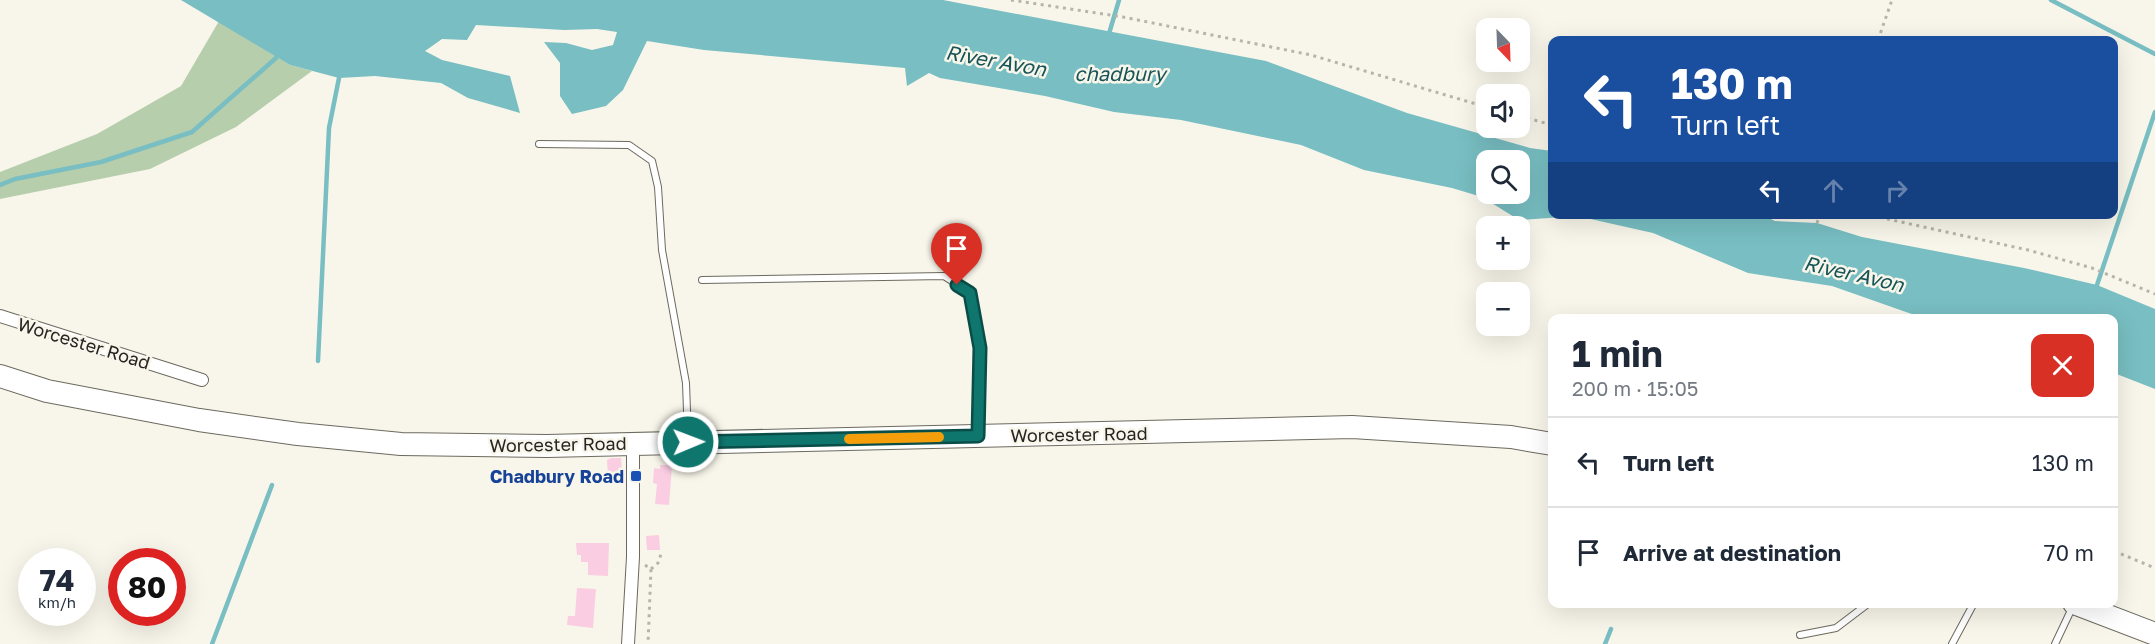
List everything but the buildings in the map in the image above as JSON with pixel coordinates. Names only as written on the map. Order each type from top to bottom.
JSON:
[{"type":"highway","name":"Worcester Road","points":[[0,376],[58,393],[199,420],[298,434],[401,444],[633,444],[1352,427],[1511,437],[1548,443]]},
{"type":"highway","points":[[2088,608],[2155,634]]},
{"type":"street","name":"Worcester Road","points":[[0,316],[202,380]]},
{"type":"street","points":[[628,644],[633,557],[633,444]]},
{"type":"lane","points":[[539,144],[629,145],[651,161],[658,187],[662,250],[686,383],[688,442]]},
{"type":"lane","points":[[702,280],[944,276],[970,293],[980,348],[978,436]]},
{"type":"lane","points":[[1800,635],[1836,628],[1862,608]]},
{"type":"lane","points":[[1952,644],[1971,608]]},
{"type":"lane","points":[[2055,644],[2073,608]]},
{"type":"path","points":[[1011,0],[1122,17],[1311,55],[1476,104]]},
{"type":"path","points":[[1879,36],[1892,0]]},
{"type":"path","points":[[1530,119],[1548,124]]},
{"type":"path","points":[[1817,223],[1818,219]]},
{"type":"path","points":[[1888,219],[2028,250],[2092,268],[2155,294]]},
{"type":"path","points":[[2118,553],[2155,568]]},
{"type":"path","points":[[651,568],[658,563],[662,554]]},
{"type":"path","points":[[633,557],[651,568]]},
{"type":"path","points":[[648,644],[651,568]]},
{"type":"green space","points":[[219,21],[290,65],[312,71],[236,127],[150,169],[0,199],[0,172],[97,134],[181,86]]},
{"type":"water","name":"chadbury","points":[[181,0],[943,0],[1266,61],[1407,113],[1476,133],[1476,138],[1495,138],[1548,150],[1548,218],[1530,219],[1530,216],[1513,216],[1493,204],[1530,204],[1530,150],[1476,150],[1476,195],[1364,170],[1301,145],[1181,120],[1114,112],[1045,96],[940,78],[929,73],[907,86],[905,68],[704,50],[647,41],[623,90],[606,106],[572,114],[560,96],[560,63],[544,42],[566,43],[592,50],[613,45],[617,32],[597,29],[564,30],[476,25],[467,40],[442,39],[425,51],[442,60],[510,76],[520,113],[468,98],[441,83],[375,76],[339,78],[290,65]]},
{"type":"water","name":"chadbury","points":[[1590,219],[1771,219],[1817,223],[1862,237],[2024,268],[2097,285],[2155,309],[2155,389],[2118,375],[2118,314],[1912,314],[1832,286],[1748,273],[1653,233]]},
{"type":"waterway","points":[[1108,37],[1119,0]]},
{"type":"waterway","points":[[2051,0],[2155,54]]},
{"type":"waterway","points":[[0,185],[15,179],[101,162],[192,132],[276,58]]},
{"type":"waterway","points":[[318,361],[329,128],[339,78]]},
{"type":"waterway","points":[[2097,285],[2155,112]]},
{"type":"waterway","points":[[212,644],[272,485]]},
{"type":"waterway","points":[[1605,644],[1611,629]]},
{"type":"slow traffic","points":[[849,439],[939,437]]},
{"type":"place","name":"Chadbury Road","points":[[636,476]]},
{"type":"route","points":[[688,442],[978,436],[980,348],[970,293],[957,285]]},
{"type":"water label","name":"River Avon","points":[[996,60]]},
{"type":"water label","name":"River Avon","points":[[1854,273]]}]
